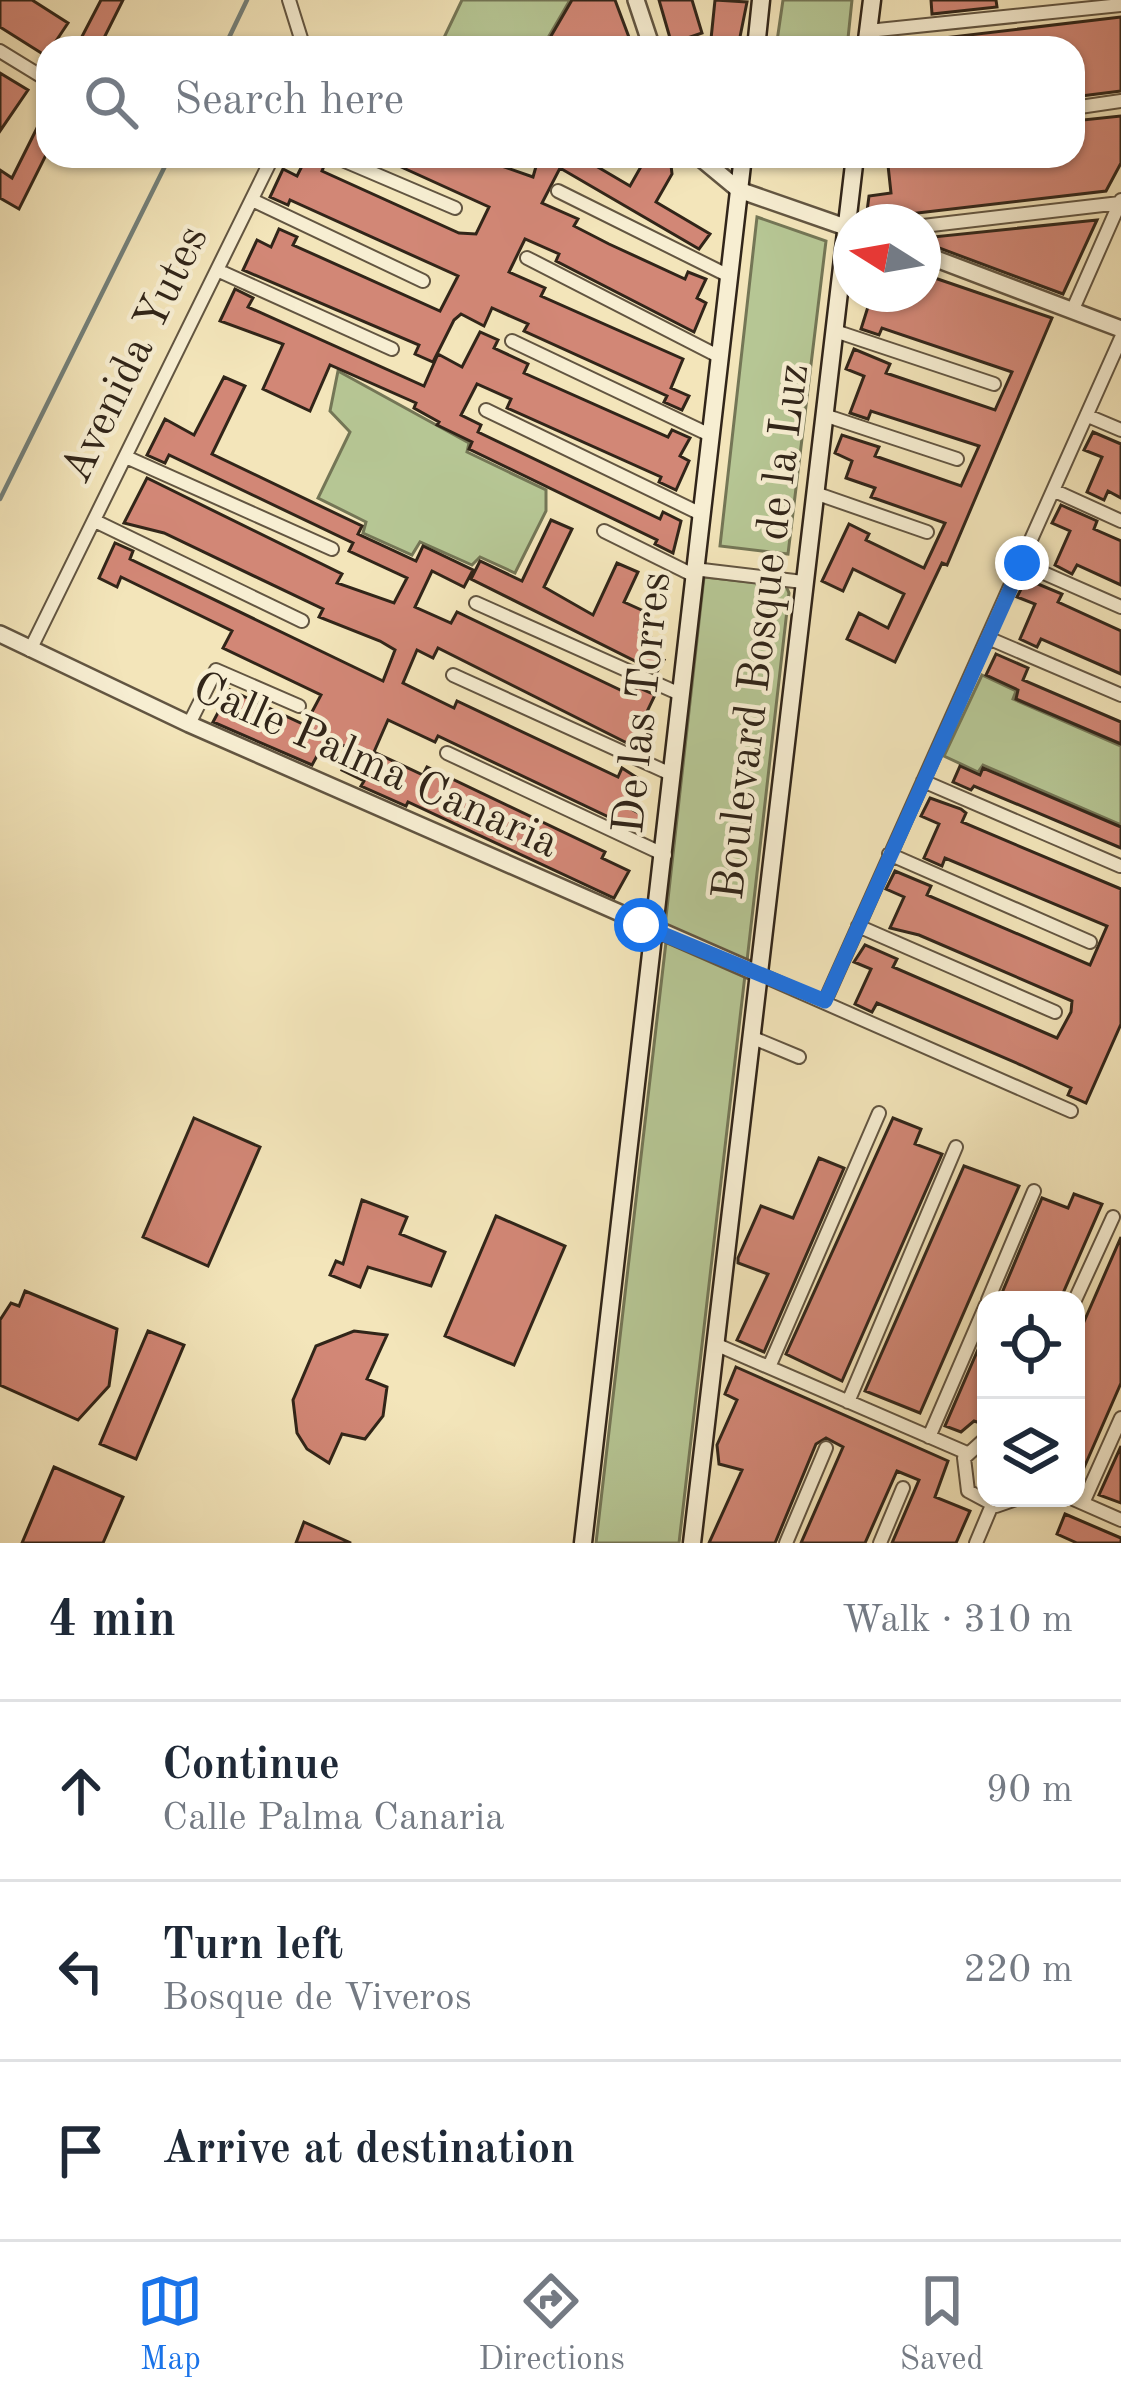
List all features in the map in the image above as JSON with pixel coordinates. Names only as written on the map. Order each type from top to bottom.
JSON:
[{"type":"main road","points":[[757,36],[761,0]]},
{"type":"main road","points":[[868,36],[872,0]]},
{"type":"main road","name":"De las Torres","points":[[583,1543],[742,168]]},
{"type":"main road","name":"Boulevard Bosque de la Luz","points":[[851,204],[854,168]]},
{"type":"main road","name":"Boulevard Bosque de la Luz","points":[[692,1543],[838,312]]},
{"type":"street","points":[[289,0],[300,36]]},
{"type":"street","points":[[636,0],[648,36]]},
{"type":"street","points":[[895,36],[1121,4]]},
{"type":"street","points":[[0,51],[36,73]]},
{"type":"street","points":[[1085,106],[1121,101]]},
{"type":"street","name":"Avenida Yutes","points":[[30,650],[267,168]]},
{"type":"street","points":[[361,168],[455,208]]},
{"type":"street","points":[[712,168],[739,190],[833,222]]},
{"type":"street","points":[[558,191],[729,277]]},
{"type":"street","points":[[252,200],[423,280]]},
{"type":"street","points":[[941,224],[1120,201]]},
{"type":"street","points":[[1073,309],[1120,201]]},
{"type":"street","points":[[527,258],[720,357]]},
{"type":"street","points":[[941,261],[1121,329]]},
{"type":"street","points":[[217,270],[392,349]]},
{"type":"street","points":[[835,331],[994,384]]},
{"type":"street","points":[[825,1001],[1121,338]]},
{"type":"street","points":[[512,341],[710,434]]},
{"type":"street","points":[[486,410],[701,514]]},
{"type":"street","points":[[824,415],[957,459]]},
{"type":"street","points":[[1088,416],[1121,430]]},
{"type":"street","points":[[126,457],[332,549]]},
{"type":"street","points":[[1055,491],[1121,521]]},
{"type":"street","points":[[814,493],[927,532]]},
{"type":"street","points":[[95,521],[302,621]]},
{"type":"street","points":[[604,532],[693,572],[803,582]]},
{"type":"street","points":[[1022,563],[1121,608]]},
{"type":"street","points":[[476,602],[680,694]]},
{"type":"street","name":"Calle Palma Canaria","points":[[0,634],[189,724],[656,932],[1071,1111]]},
{"type":"street","points":[[988,638],[1121,694]]},
{"type":"street","points":[[189,724],[216,670],[299,706]]},
{"type":"street","points":[[453,675],[673,775]]},
{"type":"street","points":[[447,753],[665,855]]},
{"type":"street","points":[[922,782],[1120,866]]},
{"type":"street","points":[[889,854],[1090,942]]},
{"type":"street","points":[[858,926],[1055,1012]]},
{"type":"street","points":[[751,1037],[799,1057]]},
{"type":"street","points":[[769,1367],[879,1113]]},
{"type":"street","points":[[848,1402],[956,1147]]},
{"type":"street","points":[[992,1291],[1034,1191]]},
{"type":"street","points":[[1079,1291],[1113,1217]]},
{"type":"street","points":[[929,1437],[977,1325]]},
{"type":"street","points":[[715,1344],[967,1453]]},
{"type":"street","points":[[1085,1486],[1121,1418]]},
{"type":"street","points":[[977,1445],[967,1453],[964,1484],[977,1498]]},
{"type":"street","points":[[786,1543],[826,1448]]},
{"type":"street","points":[[880,1543],[904,1488]]},
{"type":"street","points":[[1085,1504],[1121,1520]]},
{"type":"street","points":[[976,1543],[991,1507]]},
{"type":"green space","points":[[462,0],[570,0],[549,36],[445,36]]},
{"type":"green space","points":[[783,0],[852,0],[848,36],[778,36]]},
{"type":"green space","points":[[757,217],[826,241],[788,554],[720,546]]},
{"type":"green space","points":[[338,371],[469,443],[467,452],[546,490],[546,511],[515,573],[480,557],[472,565],[420,542],[412,555],[363,533],[366,522],[318,498],[350,432],[330,411]]},
{"type":"green space","points":[[704,577],[786,586],[789,593],[747,961],[665,926]]},
{"type":"green space","points":[[982,675],[1016,691],[1013,699],[1121,746],[1121,825],[983,765],[978,772],[944,756]]},
{"type":"green space","points":[[666,942],[745,975],[679,1543],[596,1543]]},
{"type":"building","points":[[0,0],[32,0],[68,23],[59,36],[36,36],[36,50],[0,27]]},
{"type":"building","points":[[101,0],[123,0],[105,36],[82,36]]},
{"type":"building","points":[[572,0],[615,0],[628,36],[551,36]]},
{"type":"building","points":[[659,0],[692,0],[702,33],[669,36]]},
{"type":"building","points":[[715,0],[747,2],[740,36],[711,36]]},
{"type":"building","points":[[931,0],[996,0],[997,7],[932,14]]},
{"type":"building","points":[[1121,17],[1121,91],[1085,96],[1085,36],[960,36]]},
{"type":"building","points":[[0,73],[28,90],[0,131]]},
{"type":"building","points":[[1121,116],[1121,163],[1106,191],[941,210],[941,204],[868,204],[869,196],[891,193],[888,168],[1085,168],[1085,120]]},
{"type":"building","points":[[36,130],[40,168],[19,209],[0,198],[0,170],[12,178]]},
{"type":"building","points":[[301,168],[323,168],[459,233],[476,234],[489,207],[403,168],[507,168],[533,177],[536,168],[560,168],[542,203],[578,219],[574,226],[609,244],[685,279],[688,272],[706,279],[697,298],[706,303],[694,332],[556,261],[559,254],[525,239],[509,272],[545,288],[541,296],[683,359],[671,388],[689,396],[682,410],[664,402],[667,396],[524,331],[528,324],[492,308],[484,326],[461,314],[454,320],[433,362],[415,354],[419,345],[243,270],[257,240],[271,247],[279,229],[297,237],[293,245],[440,311],[458,276],[290,200],[288,205],[270,197],[283,169],[297,176]]},
{"type":"building","points":[[560,168],[599,168],[630,186],[640,168],[671,168],[656,202],[710,234],[699,249]]},
{"type":"building","points":[[1097,220],[1063,294],[941,249],[941,236]]},
{"type":"building","points":[[941,280],[1052,318],[947,565],[942,563],[895,662],[847,639],[859,613],[888,628],[904,594],[853,569],[843,591],[822,581],[849,524],[869,534],[866,540],[924,568],[945,523],[871,497],[875,488],[846,478],[852,461],[835,453],[842,435],[879,447],[875,456],[961,486],[979,446],[871,411],[868,419],[850,413],[864,376],[846,369],[854,349],[890,364],[886,373],[995,410],[1012,372],[882,328],[879,335],[861,329],[866,312],[941,312]]},
{"type":"building","points":[[235,289],[253,298],[248,307],[424,386],[438,354],[462,367],[480,332],[498,340],[494,348],[528,364],[524,373],[668,437],[672,430],[690,438],[680,456],[689,461],[676,490],[659,482],[661,477],[507,408],[511,399],[477,384],[461,415],[481,425],[478,432],[660,519],[663,512],[681,521],[673,553],[655,544],[657,540],[469,449],[472,442],[437,425],[439,422],[414,408],[416,403],[330,365],[310,411],[263,389],[283,344],[220,321]]},
{"type":"building","points":[[224,377],[245,386],[212,454],[362,526],[358,534],[416,561],[423,546],[473,570],[464,587],[432,571],[415,607],[451,623],[457,612],[633,696],[637,687],[655,695],[631,745],[438,648],[433,658],[417,650],[403,683],[454,708],[457,701],[618,777],[622,768],[639,779],[624,805],[642,815],[634,829],[438,736],[435,742],[388,720],[374,752],[423,775],[427,767],[605,852],[602,858],[629,871],[614,898],[408,802],[406,806],[361,786],[364,781],[342,770],[353,750],[327,738],[312,765],[213,722],[230,690],[305,725],[321,695],[223,648],[232,631],[121,577],[117,587],[99,578],[115,543],[133,551],[130,559],[383,681],[395,650],[319,617],[323,609],[164,533],[124,523],[147,478],[342,574],[337,583],[394,603],[407,578],[349,551],[353,543],[169,455],[165,463],[147,455],[165,419],[194,435]]},
{"type":"building","points":[[1093,432],[1121,444],[1121,498],[1108,491],[1104,500],[1087,492],[1102,457],[1084,450]]},
{"type":"building","points":[[1061,505],[1097,521],[1094,529],[1121,541],[1121,585],[1077,565],[1072,574],[1055,565],[1070,531],[1052,523]]},
{"type":"building","points":[[551,520],[572,529],[544,587],[593,615],[617,563],[638,572],[624,602],[648,613],[639,633],[656,640],[649,654],[664,660],[657,672],[471,579],[480,561],[522,581]]},
{"type":"building","points":[[1026,579],[1062,594],[1058,602],[1121,631],[1121,674],[1041,639],[1037,647],[1020,639],[1035,604],[1017,597]]},
{"type":"building","points":[[996,654],[1028,668],[1023,680],[1121,722],[1121,744],[1016,699],[1018,690],[986,675]]},
{"type":"building","points":[[960,766],[980,775],[983,768],[1121,827],[1121,848],[974,786],[971,790],[953,782]]},
{"type":"building","points":[[930,798],[961,809],[966,813],[962,822],[1121,889],[1121,1024],[1086,1103],[1068,1095],[1071,1088],[877,1003],[872,1012],[855,1004],[871,969],[854,962],[865,945],[897,959],[893,967],[1057,1038],[1071,1012],[1072,1001],[919,935],[890,928],[904,897],[886,889],[895,871],[931,886],[927,895],[1090,965],[1107,926],[945,858],[942,866],[924,858],[939,824],[921,816]]},
{"type":"building","points":[[194,1118],[260,1147],[208,1266],[143,1237]]},
{"type":"building","points":[[893,1118],[921,1129],[915,1144],[942,1154],[842,1381],[786,1354]]},
{"type":"building","points":[[819,1158],[844,1168],[764,1352],[737,1340],[768,1274],[738,1263],[738,1258],[761,1206],[793,1218]]},
{"type":"building","points":[[964,1166],[1019,1186],[920,1413],[865,1391]]},
{"type":"building","points":[[1074,1194],[1102,1204],[1064,1291],[1003,1291],[1042,1198],[1068,1208]]},
{"type":"building","points":[[362,1200],[407,1217],[400,1234],[445,1252],[431,1286],[368,1267],[360,1287],[330,1275],[336,1261],[343,1264]]},
{"type":"building","points":[[496,1216],[565,1246],[514,1365],[445,1336]]},
{"type":"building","points":[[1121,1237],[1121,1383],[1085,1465],[1085,1399],[1085,1319]]},
{"type":"building","points":[[25,1291],[117,1329],[109,1386],[78,1420],[0,1385],[0,1320],[11,1303],[19,1306]]},
{"type":"building","points":[[148,1331],[184,1345],[136,1459],[100,1444]]},
{"type":"building","points":[[354,1331],[387,1335],[367,1379],[387,1387],[383,1416],[365,1439],[342,1434],[329,1463],[307,1449],[297,1433],[293,1400],[316,1346]]},
{"type":"building","points":[[977,1352],[977,1422],[961,1432],[945,1426]]},
{"type":"building","points":[[736,1367],[948,1461],[935,1497],[970,1511],[956,1543],[892,1543],[919,1480],[897,1471],[865,1543],[801,1543],[843,1447],[826,1438],[816,1444],[775,1543],[709,1543],[742,1470],[719,1464],[717,1445],[737,1400],[725,1394]]},
{"type":"building","points":[[1121,1446],[1121,1503],[1099,1495]]},
{"type":"building","points":[[54,1467],[123,1497],[103,1543],[22,1543]]},
{"type":"building","points":[[1065,1514],[1121,1538],[1121,1543],[1077,1543],[1057,1534]]},
{"type":"building","points":[[304,1522],[351,1543],[296,1543]]},
{"type":"waterway","points":[[230,36],[247,0]]},
{"type":"waterway","points":[[0,499],[164,168]]},
{"type":"route","points":[[641,925],[825,1001],[1022,563]]}]
